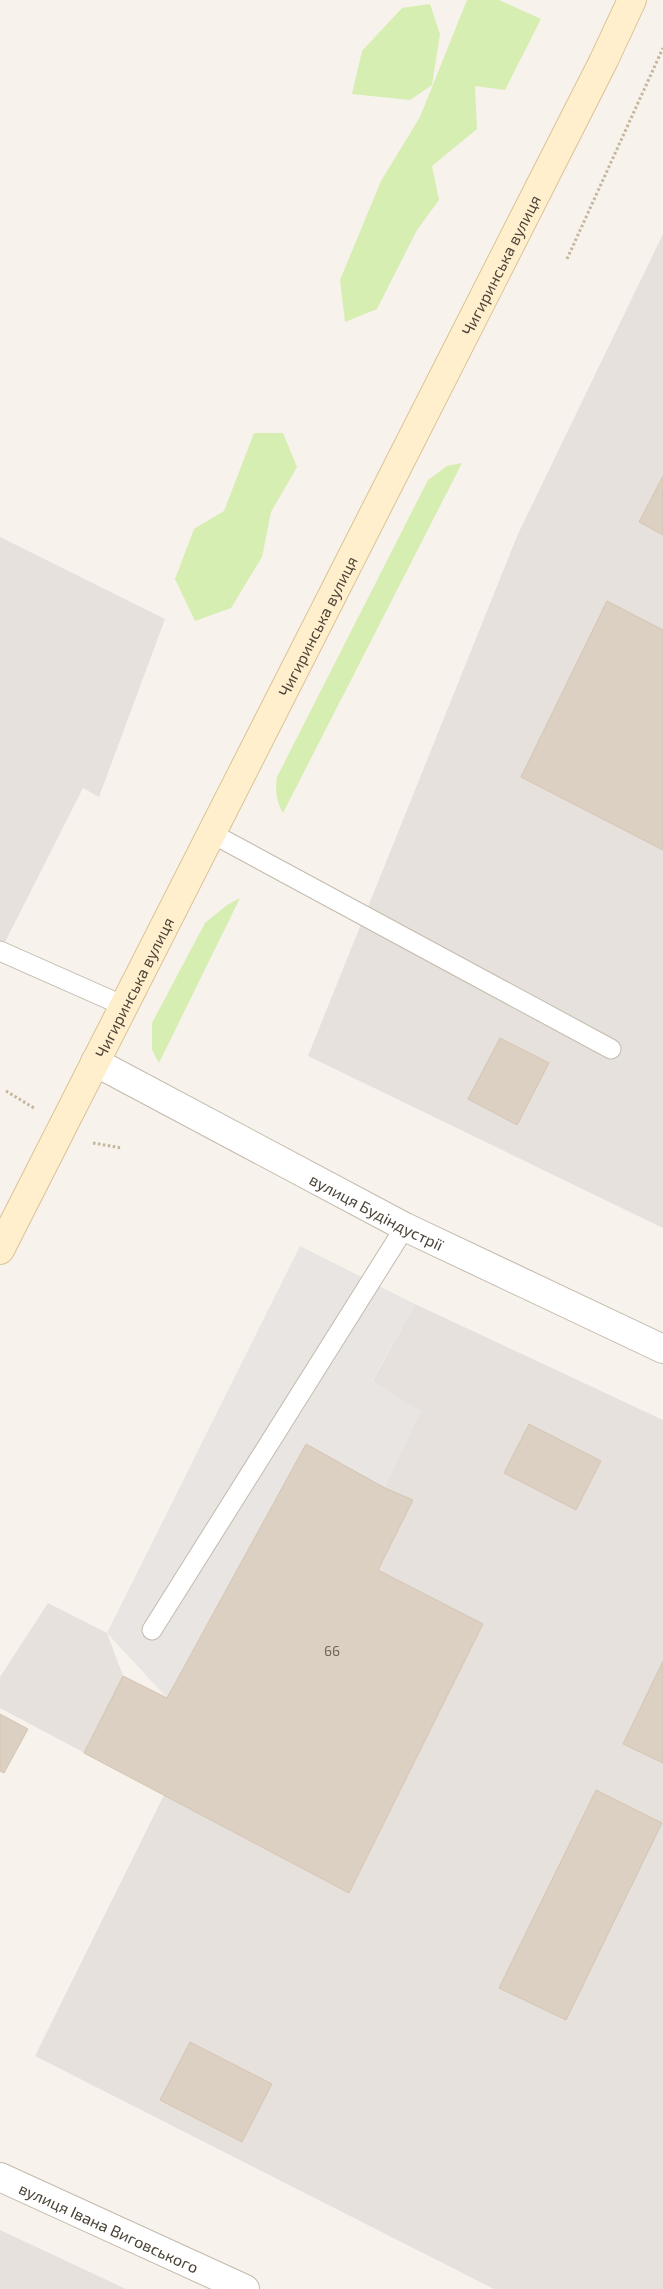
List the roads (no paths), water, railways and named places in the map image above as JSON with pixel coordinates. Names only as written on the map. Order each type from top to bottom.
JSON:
[{"type":"main road","name":"Чигиринська вулиця","points":[[0,1250],[603,62],[632,0]]},
{"type":"street","name":"вулиця Будіндустрії","points":[[95,1062],[406,1227],[663,1350]]},
{"type":"street","name":"вулиця Івана Виговського","points":[[0,2177],[243,2289]]},
{"type":"lane","points":[[211,833],[611,1049]]},
{"type":"lane","points":[[0,950],[124,1006]]},
{"type":"lane","points":[[152,1630],[406,1227]]}]
